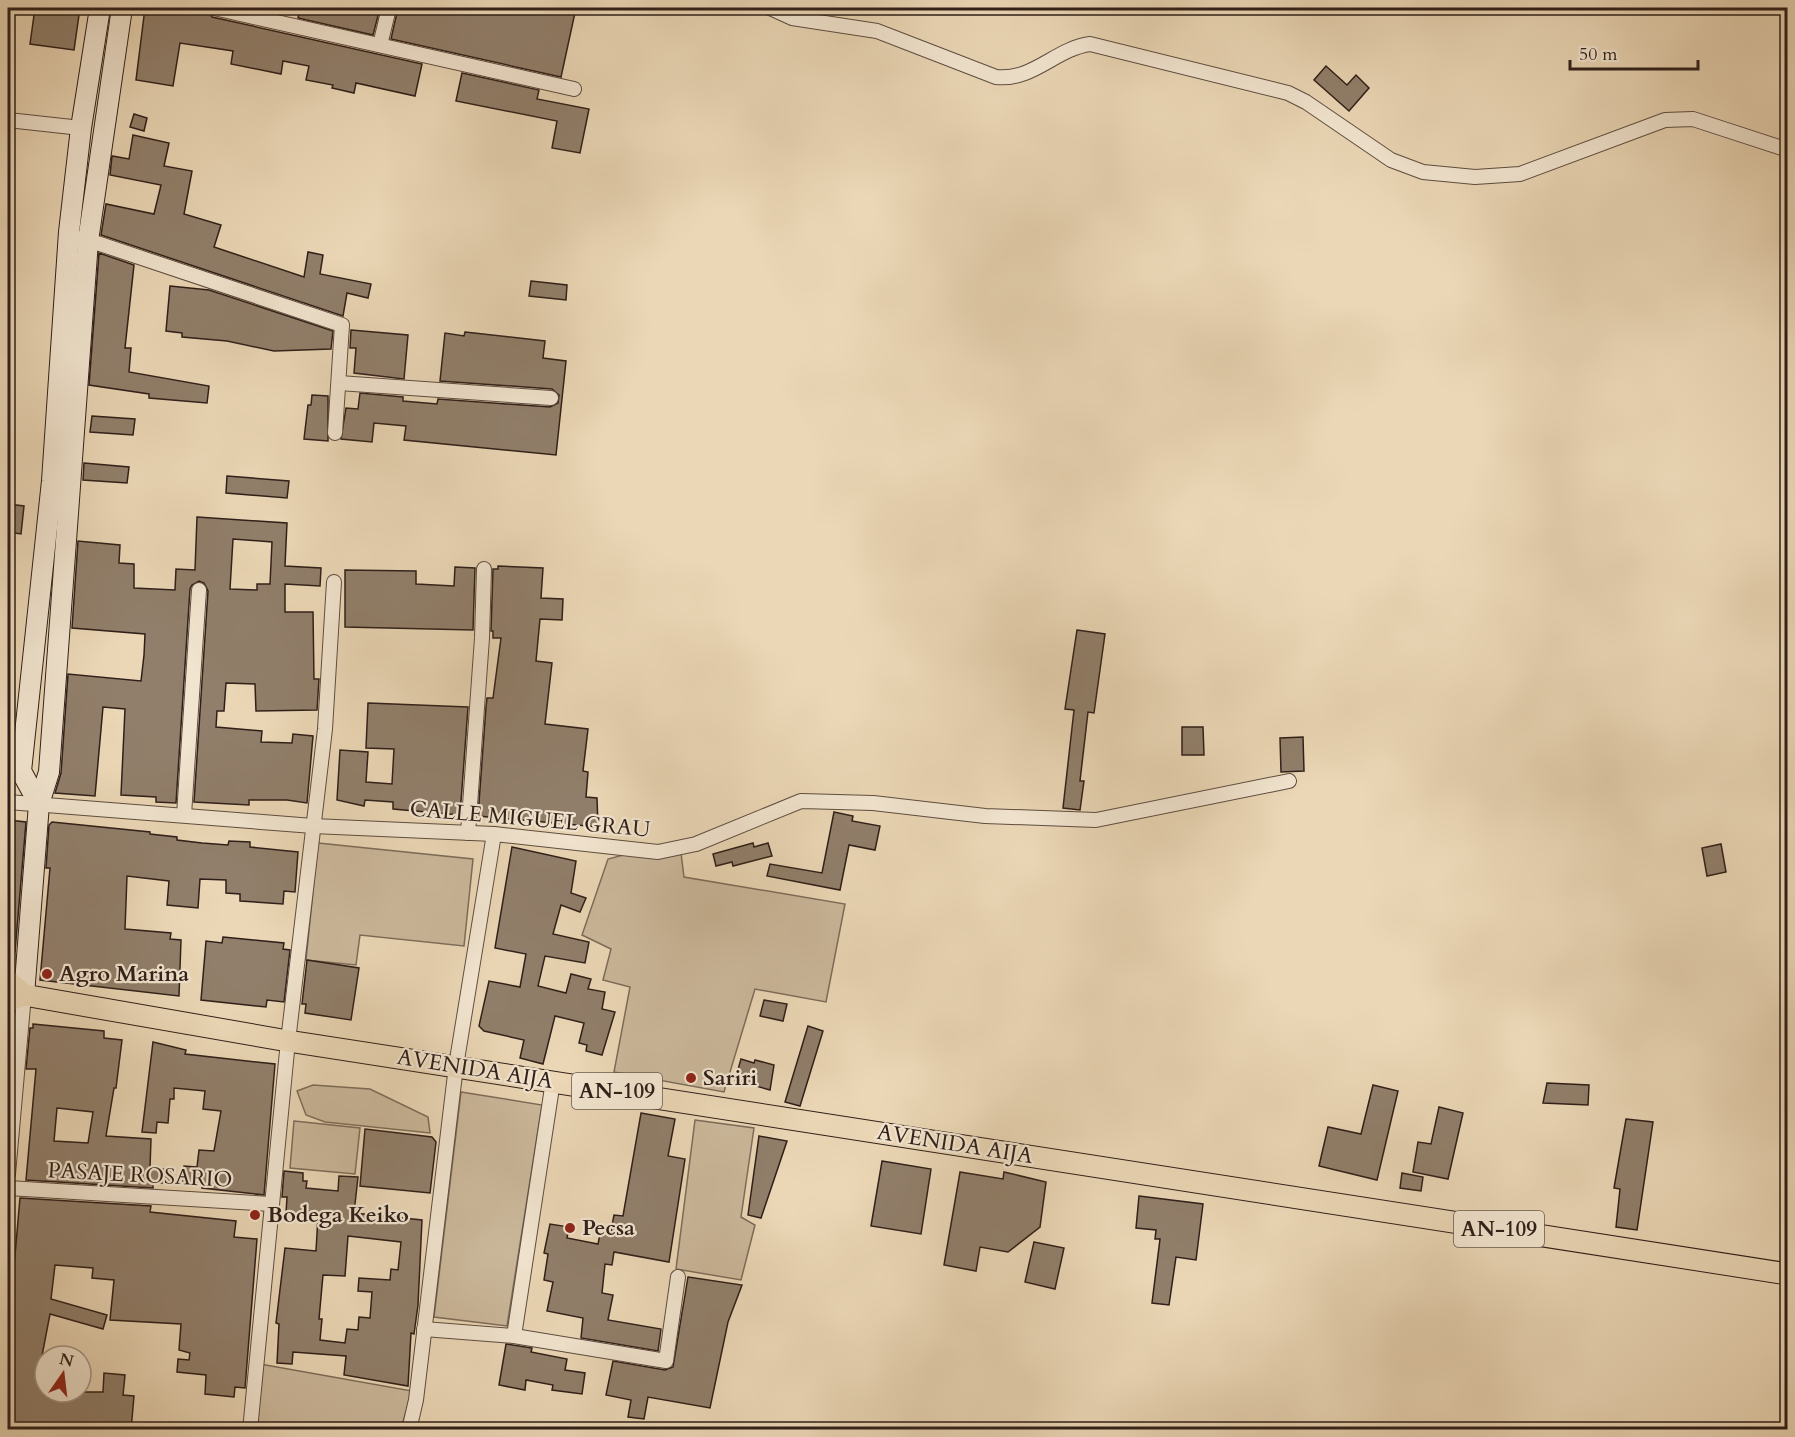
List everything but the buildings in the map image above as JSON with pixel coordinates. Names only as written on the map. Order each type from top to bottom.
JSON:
[{"type":"main road","points":[[39,804],[21,771],[52,481],[69,232],[81,128],[100,8]]},
{"type":"main road","points":[[16,998],[39,804],[49,772],[88,241],[122,8]]},
{"type":"main road","points":[[8,981],[16,998]]},
{"type":"main road","name":"AVENIDA AIJA","points":[[16,998],[1788,1274]]},
{"type":"street","points":[[214,8],[574,89]]},
{"type":"street","points":[[380,45],[389,8]]},
{"type":"street","points":[[770,8],[792,18],[877,32],[996,77],[1012,79],[1073,46],[1090,44],[1253,84],[1288,93],[1306,102],[1391,160],[1423,172],[1475,177],[1520,174],[1665,120],[1693,119],[1788,150]]},
{"type":"street","points":[[8,120],[81,128]]},
{"type":"street","points":[[69,232],[88,241],[342,325],[335,433]]},
{"type":"street","points":[[339,383],[551,398]]},
{"type":"street","points":[[468,833],[482,638],[484,569]]},
{"type":"street","points":[[250,1430],[288,1041],[325,729],[334,582]]},
{"type":"street","points":[[184,816],[199,590]]},
{"type":"street","name":"CALLE MIGUEL GRAU","points":[[8,802],[313,825],[494,834],[658,852],[696,844],[801,801],[873,803],[985,816],[1096,820],[1289,781]]},
{"type":"street","points":[[409,1430],[416,1400],[456,1066],[494,834]]},
{"type":"street","points":[[8,1174],[16,998]]},
{"type":"street","points":[[514,1336],[553,1081]]},
{"type":"street","name":"PASAJE ROSARIO","points":[[8,1188],[271,1204]]},
{"type":"street","points":[[424,1329],[514,1336],[666,1361],[678,1277]]},
{"type":"shaded area","points":[[318,843],[473,859],[464,946],[360,935],[356,965],[306,960]]},
{"type":"shaded area","points":[[631,853],[681,853],[684,877],[845,904],[826,1002],[755,989],[724,1092],[614,1072],[630,987],[603,980],[611,949],[582,935],[608,859]]},
{"type":"shaded area","points":[[313,1085],[370,1089],[428,1117],[430,1133],[325,1122],[306,1115],[297,1091]]},
{"type":"shaded area","points":[[461,1092],[542,1105],[507,1326],[434,1317]]},
{"type":"shaded area","points":[[695,1120],[754,1128],[741,1217],[755,1225],[741,1280],[676,1269]]},
{"type":"shaded area","points":[[294,1121],[360,1128],[355,1174],[290,1168]]},
{"type":"shaded area","points":[[260,1364],[412,1391],[401,1429],[254,1430]]},
{"type":"place","name":"Agro Marina","points":[[47,974]]},
{"type":"place","name":"Sariri","points":[[691,1078]]},
{"type":"place","name":"Bodega Keiko","points":[[255,1215]]},
{"type":"place","name":"Pecsa","points":[[570,1228]]}]
